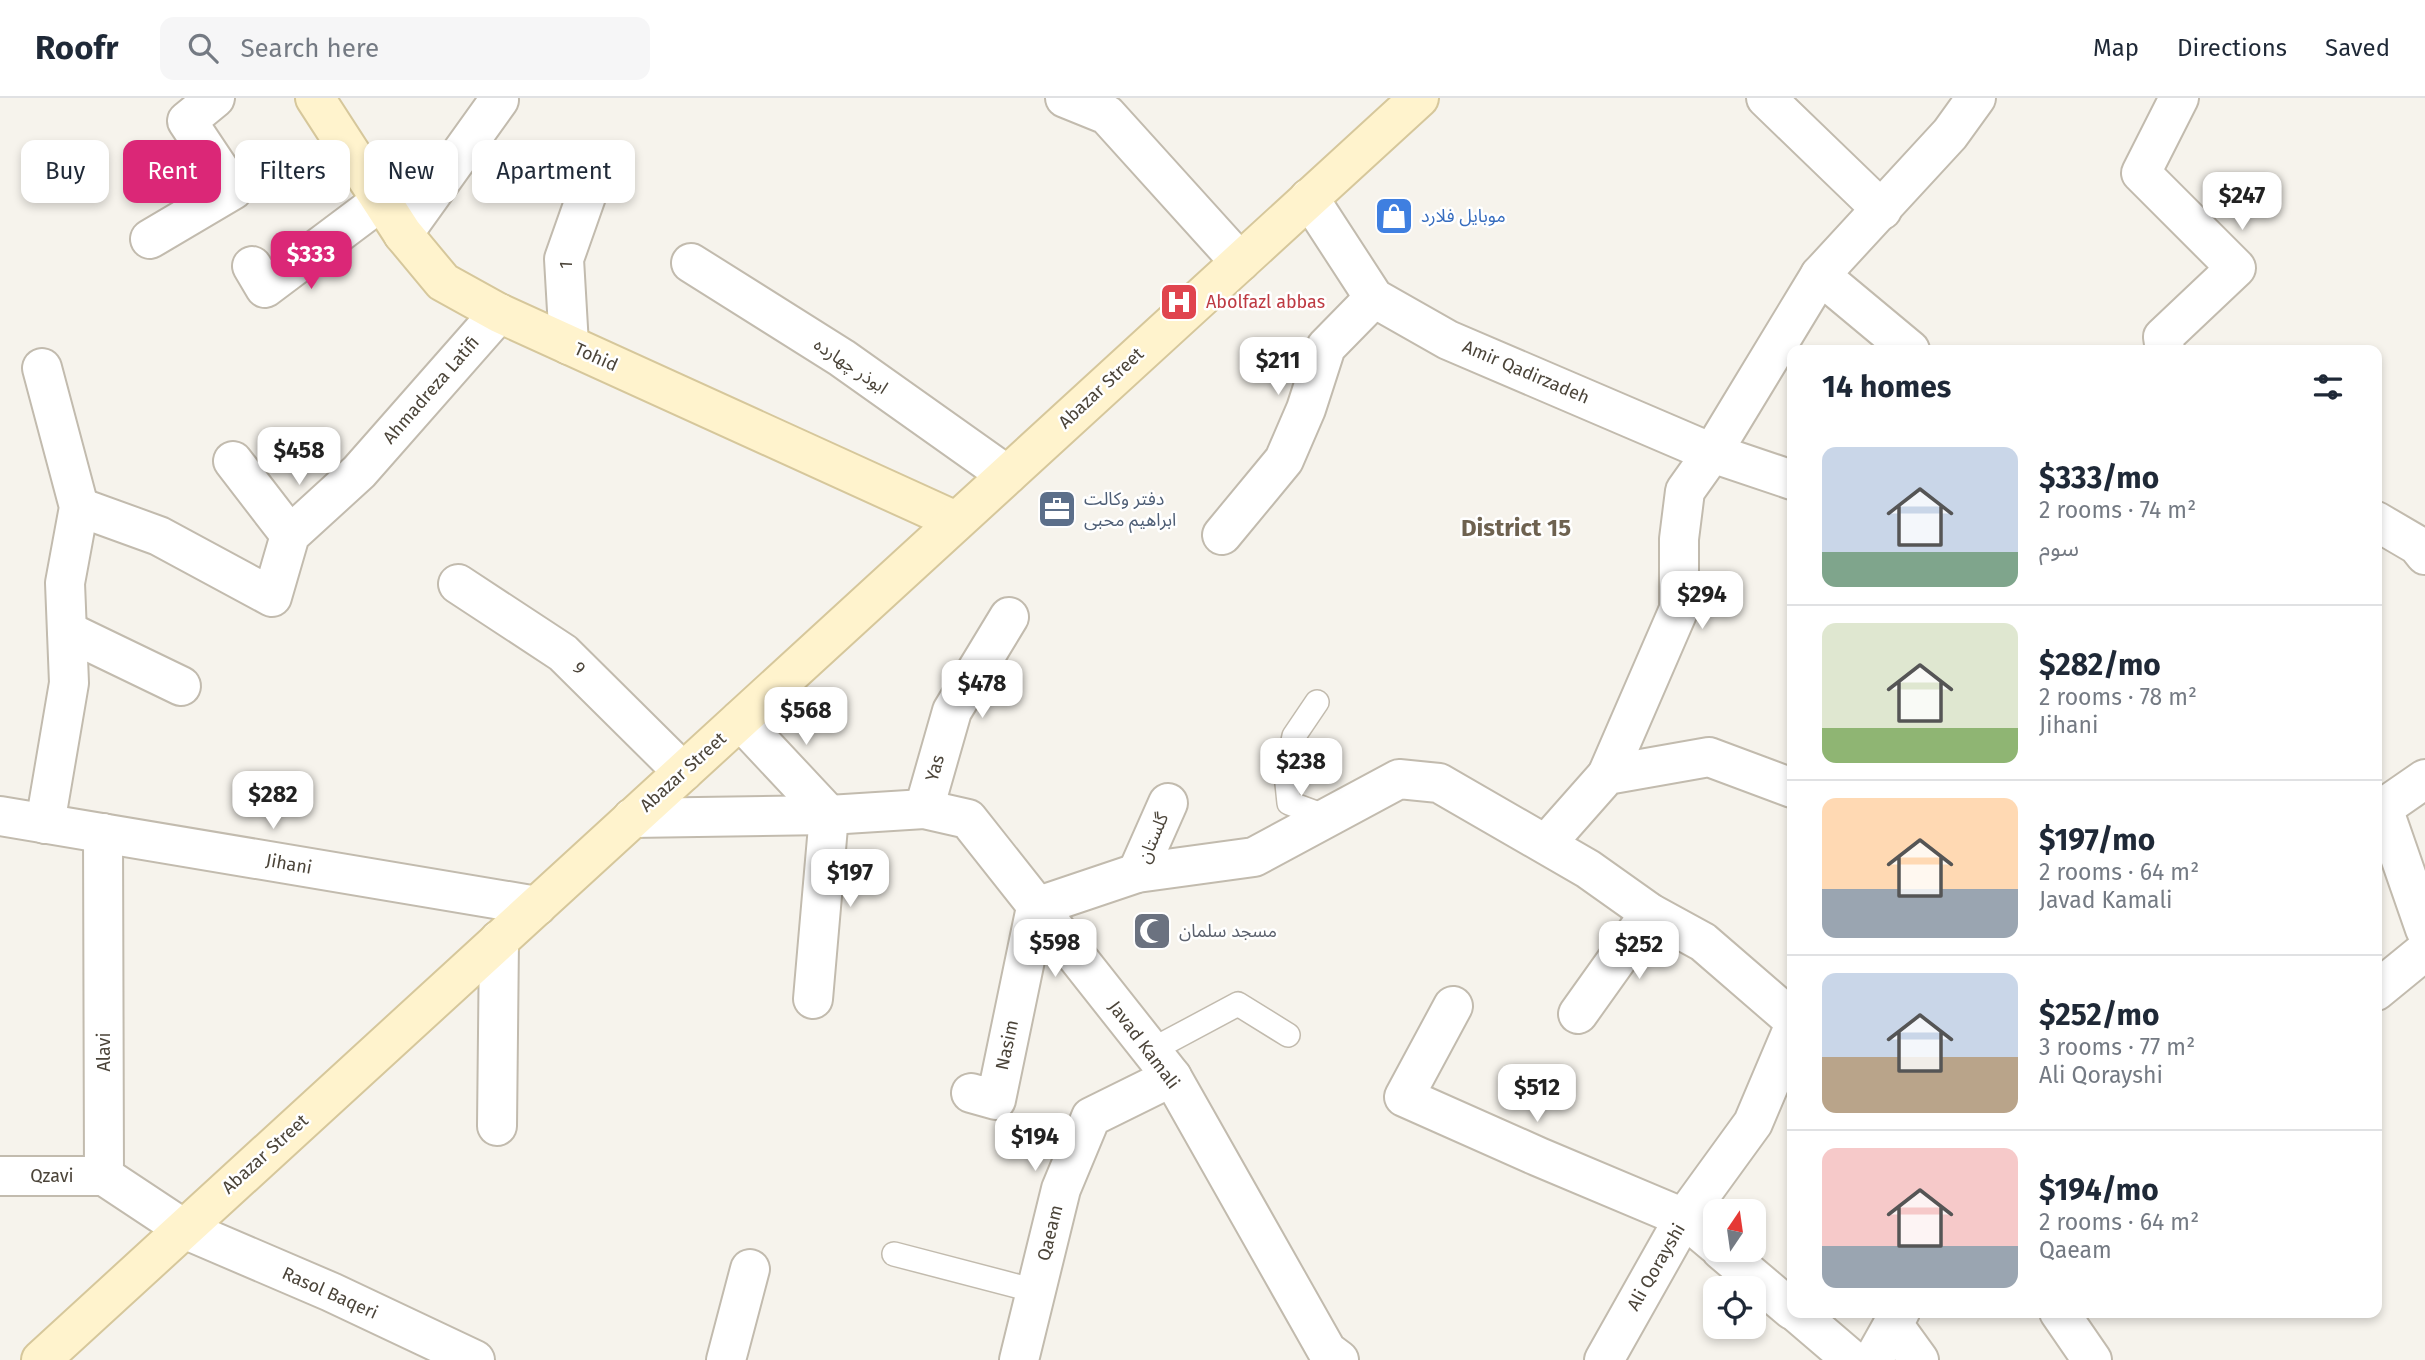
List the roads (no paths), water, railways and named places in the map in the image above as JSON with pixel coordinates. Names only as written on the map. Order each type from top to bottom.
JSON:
[{"type":"main road","name":"Tohid","points":[[315,98],[364,174]]},
{"type":"main road","name":"Abazar Street","points":[[41,1360],[1419,98]]},
{"type":"main road","name":"Tohid","points":[[382,203],[403,234],[443,282],[499,313],[956,521]]},
{"type":"street","points":[[150,239],[233,190],[187,121],[215,98]]},
{"type":"street","points":[[1065,98],[1107,116],[1240,262]]},
{"type":"street","points":[[1766,98],[1882,210]]},
{"type":"street","points":[[1546,844],[1607,775],[1679,609],[1679,539],[1685,491],[1712,453],[1820,275],[1950,134],[1976,98]]},
{"type":"street","points":[[2164,345],[2163,337],[2236,268],[2141,173],[2179,98]]},
{"type":"street","points":[[403,234],[499,100]]},
{"type":"street","name":"Amir Qadirzadeh","points":[[1309,198],[1374,298],[1448,340],[1712,453],[1787,478]]},
{"type":"street","points":[[252,266],[265,288],[378,203]]},
{"type":"street","name":"1","points":[[569,345],[564,259],[584,203]]},
{"type":"street","name":"ابوذر چهارده","points":[[691,263],[842,358],[1007,475]]},
{"type":"street","points":[[1820,275],[1904,345]]},
{"type":"street","points":[[1222,535],[1284,460],[1306,409],[1326,347],[1374,298]]},
{"type":"street","name":"Ahmadreza Latifi","points":[[290,536],[359,472],[499,313]]},
{"type":"street","points":[[42,368],[79,507],[65,583],[69,683],[45,824]]},
{"type":"street","points":[[79,507],[159,536],[272,597],[290,536],[233,461]]},
{"type":"street","points":[[2382,524],[2422,542]]},
{"type":"street","name":"9","points":[[458,584],[563,653],[683,772]]},
{"type":"street","name":"Yas","points":[[923,809],[952,711],[1009,617]]},
{"type":"street","points":[[67,631],[181,686]]},
{"type":"street","points":[[740,720],[829,815],[813,999]]},
{"type":"street","points":[[1607,775],[1709,757],[1787,786]]},
{"type":"street","points":[[1036,907],[1138,873],[1254,857],[1399,779],[1439,783],[1588,869],[1650,913],[1703,942],[1787,1015]]},
{"type":"street","points":[[2382,805],[2425,779]]},
{"type":"street","name":"گلستان","points":[[1138,873],[1168,803]]},
{"type":"street","name":"Javad Kamali","points":[[632,818],[829,815],[923,809],[968,819],[1161,1064],[1328,1357]]},
{"type":"street","points":[[2382,811],[2425,929]]},
{"type":"street","name":"Jihani","points":[[0,816],[537,906]]},
{"type":"street","name":"Alavi","points":[[103,833],[104,1176]]},
{"type":"street","name":"Nasim","points":[[983,1097],[1036,907]]},
{"type":"street","points":[[1578,1014],[1650,913]]},
{"type":"street","points":[[497,1125],[499,940]]},
{"type":"street","points":[[2382,986],[2425,951]]},
{"type":"street","points":[[1453,1006],[1404,1097],[1684,1218],[1703,1234]]},
{"type":"street","name":"Ali Qorayshi","points":[[1604,1360],[1684,1218],[1753,1123],[1787,1043]]},
{"type":"street","name":"Qaeam","points":[[1019,1360],[1061,1189],[1091,1117],[1161,1064]]},
{"type":"street","name":"Qzavi","points":[[0,1176],[104,1176]]},
{"type":"street","points":[[104,1176],[184,1229]]},
{"type":"street","name":"Rasol Baqeri","points":[[184,1229],[331,1292],[475,1360]]},
{"type":"street","points":[[1735,1262],[1787,1305]]},
{"type":"street","points":[[726,1360],[750,1269]]},
{"type":"street","points":[[1802,1318],[1852,1360]]},
{"type":"street","points":[[1873,1360],[1897,1318]]},
{"type":"street","points":[[1897,1318],[1919,1360]]},
{"type":"street","points":[[2063,1318],[2092,1360]]},
{"type":"lane","points":[[1317,702],[1294,736],[1286,774],[1289,803],[1327,817]]},
{"type":"lane","points":[[1161,1064],[1238,1004],[1288,1035]]},
{"type":"lane","points":[[894,1254],[1036,1291]]},
{"type":"place","name":"موبایل فلارد","points":[[1394,216]]},
{"type":"place","name":"Abolfazl abbas","points":[[1179,302]]},
{"type":"place","name":"دفتر وکالت ابراهیم محبی","points":[[1057,509]]},
{"type":"place","name":"مسجد سلمان","points":[[1152,931]]},
{"type":"district","name":"District 15","points":[[1516,528]]}]
